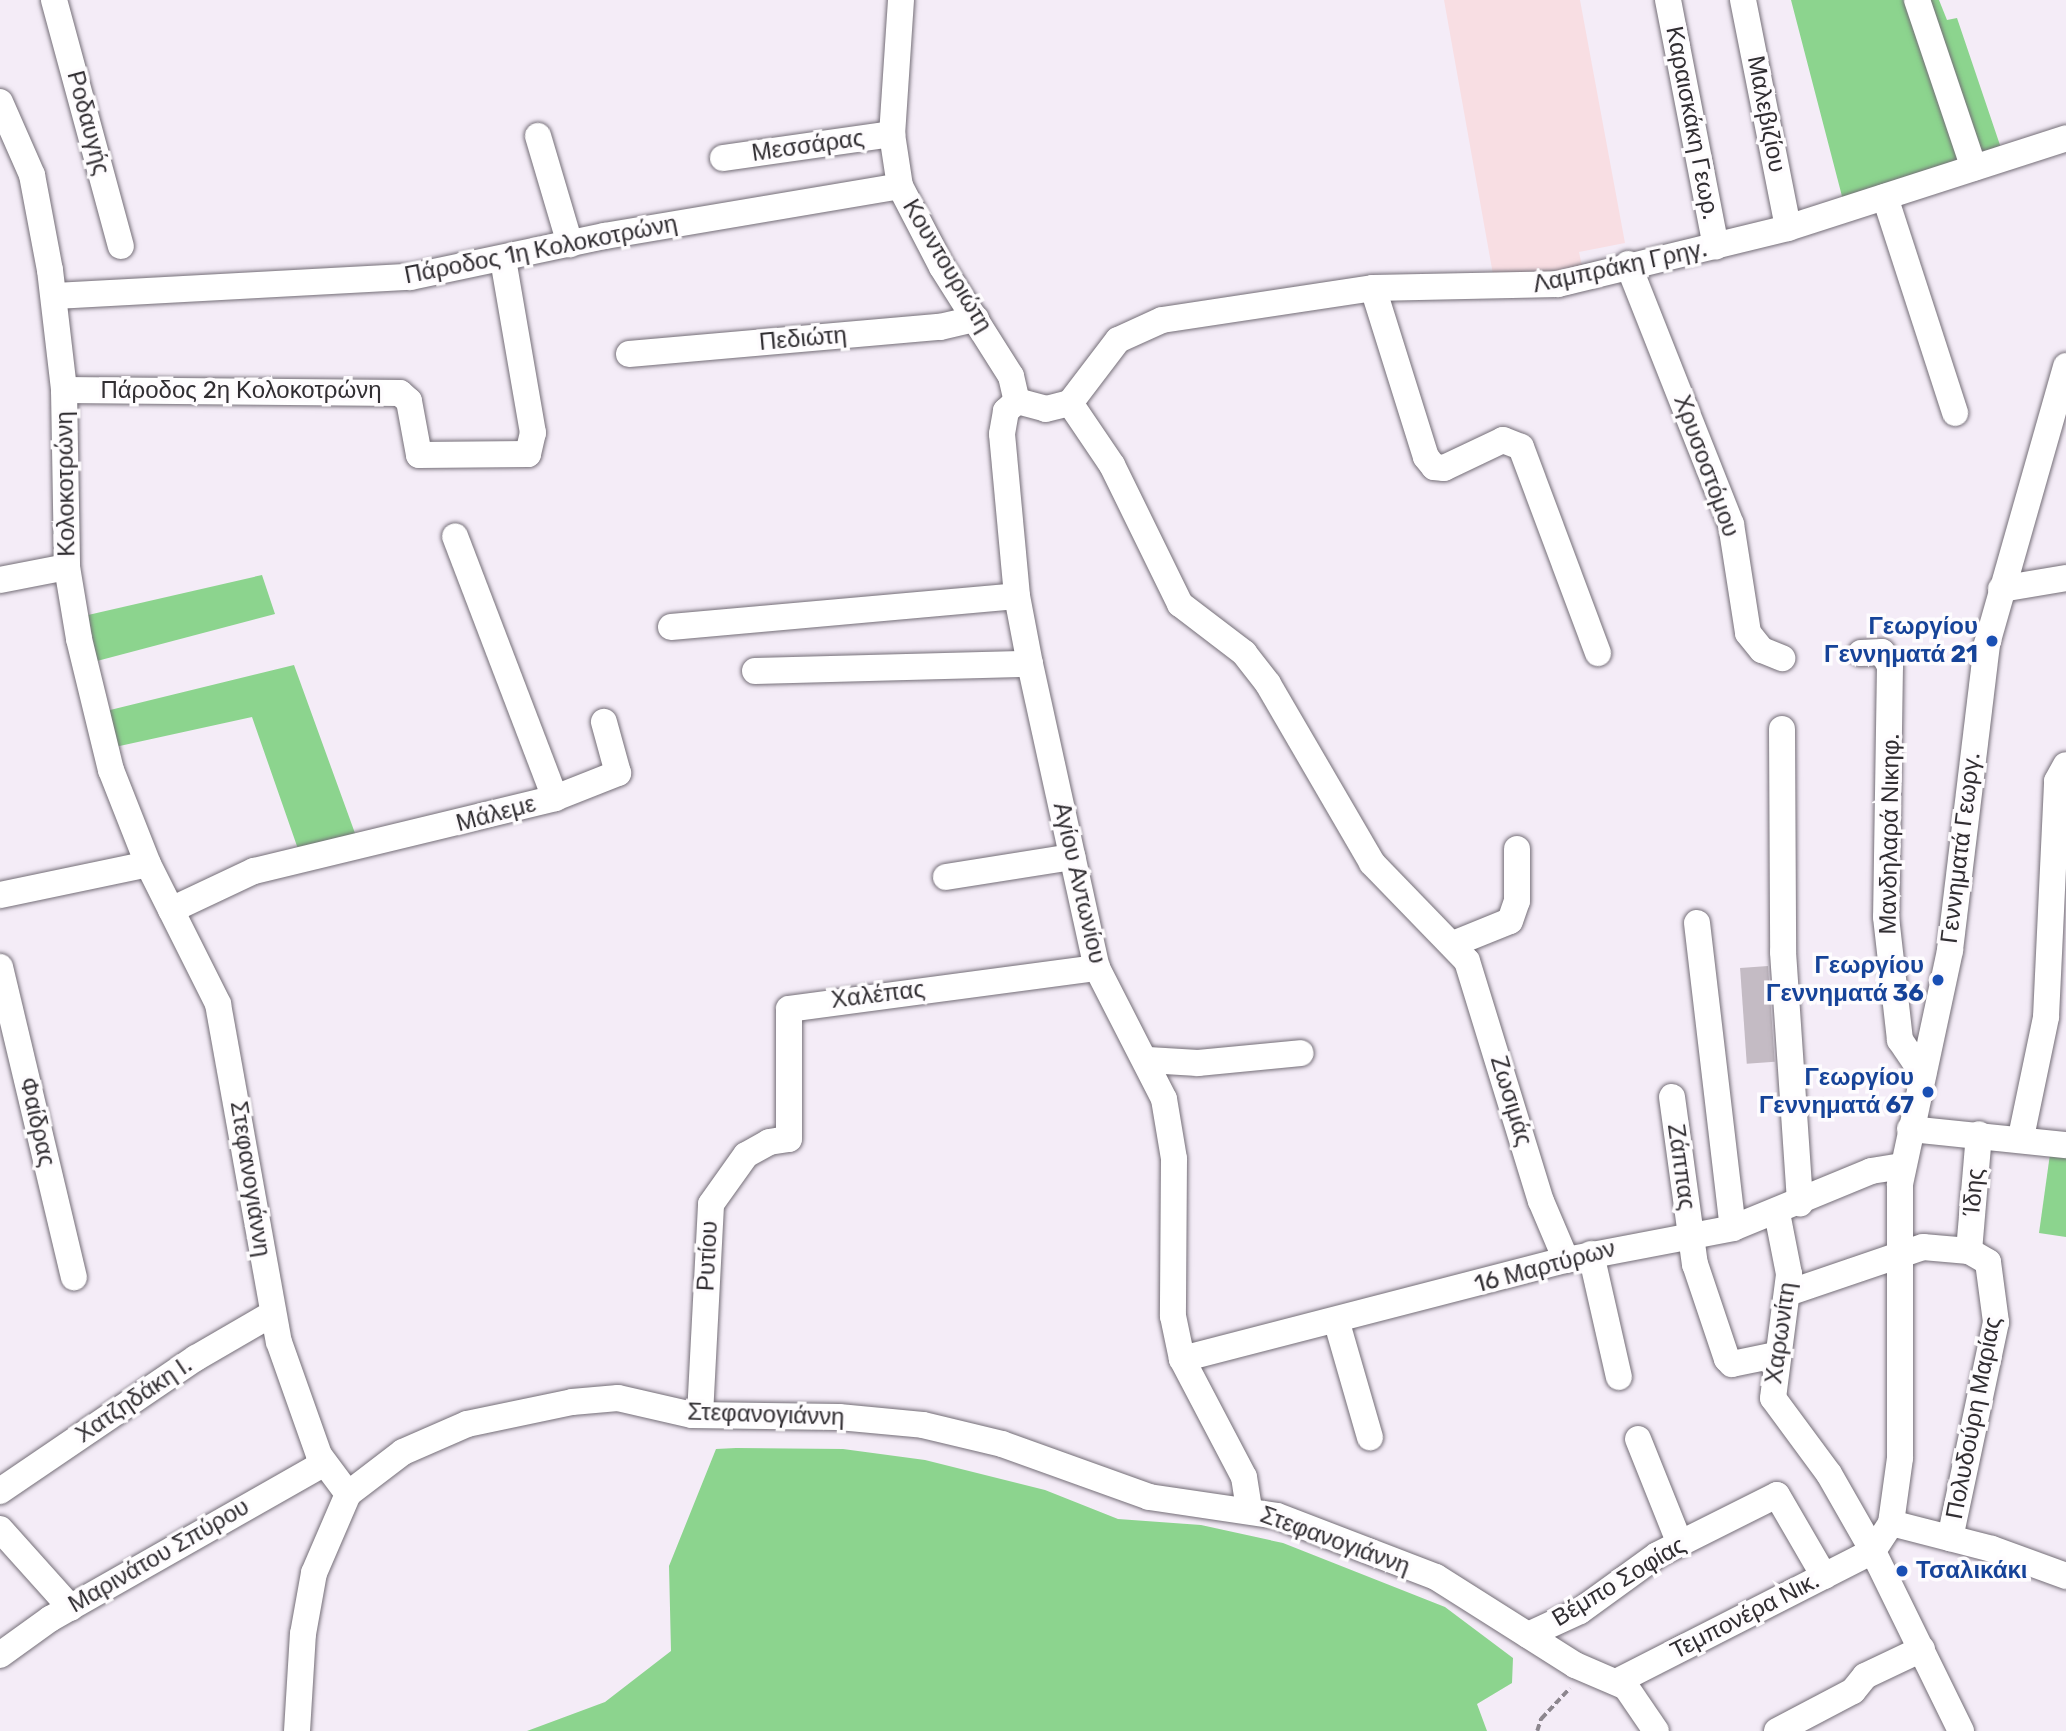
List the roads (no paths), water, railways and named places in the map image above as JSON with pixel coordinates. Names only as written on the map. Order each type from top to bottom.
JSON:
[{"type":"street","name":"Ροδαυγής","points":[[54,0],[121,246]]},
{"type":"street","name":"Κουντουριώτη","points":[[901,0],[892,135],[900,186],[975,319],[1011,376],[1017,401]]},
{"type":"street","name":"Καραισκάκη Γεωρ.","points":[[1668,0],[1716,246]]},
{"type":"street","name":"Μαλεβιζίου","points":[[1744,0],[1788,228]]},
{"type":"street","points":[[1917,0],[1974,168]]},
{"type":"street","name":"Κολοκοτρώνη","points":[[0,102],[32,175],[54,296],[64,390],[67,567],[111,770],[148,864]]},
{"type":"street","name":"Μεσσάρας","points":[[723,158],[892,135]]},
{"type":"street","points":[[538,136],[570,244]]},
{"type":"street","name":"Λαμπράκη Γρηγ.","points":[[1070,403],[1118,340],[1138,327],[1207,311],[1373,288],[1535,288],[1788,228],[2066,138]]},
{"type":"street","name":"Πάροδος 1η Κολοκοτρώνη","points":[[54,296],[410,278],[570,244],[900,186]]},
{"type":"street","points":[[1885,197],[1955,413]]},
{"type":"street","name":"Πάροδος 2η Κολοκοτρώνη","points":[[64,390],[400,393],[409,401],[419,455],[524,455],[533,447],[503,260]]},
{"type":"street","name":"Χρυσοστόμου","points":[[1628,264],[1731,524],[1748,633],[1762,650],[1782,658]]},
{"type":"street","points":[[1373,288],[1426,457],[1434,467],[1444,468],[1503,440],[1521,447],[1598,653]]},
{"type":"street","name":"Πεδιώτη","points":[[629,354],[940,327],[975,319]]},
{"type":"street","name":"Γεννηματά Γεωργ.","points":[[1873,1551],[1891,1523],[1901,1441],[1902,1166],[1950,950],[1983,668],[2001,589],[2066,366]]},
{"type":"street","points":[[1017,401],[1046,408],[1070,403]]},
{"type":"street","name":"Αγίου Αντωνίου","points":[[1017,401],[1006,411],[1002,434],[1017,596],[1030,664],[1097,968],[1148,1060],[1164,1099],[1173,1146],[1172,1302],[1182,1359],[1244,1476],[1249,1510]]},
{"type":"street","name":"Ζωσιμάς","points":[[1070,403],[1112,466],[1180,604],[1244,653],[1268,684],[1372,863],[1453,944],[1473,974],[1541,1201],[1578,1257],[1619,1377]]},
{"type":"street","name":"Μάλεμε","points":[[171,910],[254,871],[555,797],[455,536]]},
{"type":"street","points":[[0,580],[67,567]]},
{"type":"street","points":[[2001,589],[2066,578]]},
{"type":"street","points":[[671,627],[1017,596]]},
{"type":"street","name":"Μανδηλαρά Νικηφ.","points":[[1861,653],[1882,652],[1890,666],[1886,917],[1900,1040],[1923,1074]]},
{"type":"street","points":[[755,671],[1030,664]]},
{"type":"street","points":[[555,797],[618,773],[604,722]]},
{"type":"street","name":"Χαρωνίτη","points":[[1783,729],[1788,1293],[1772,1390],[1778,1408],[1829,1474],[1873,1551]]},
{"type":"street","points":[[2021,1137],[2046,1017],[2057,781],[2066,765]]},
{"type":"street","points":[[1453,944],[1510,921],[1517,901],[1517,849]]},
{"type":"street","points":[[946,877],[1072,858]]},
{"type":"street","points":[[0,895],[148,864]]},
{"type":"street","name":"Στεφανογιάννη","points":[[148,864],[224,1024],[272,1314],[323,1464],[348,1494],[403,1452],[513,1411],[618,1398],[700,1415],[839,1417],[923,1425],[1037,1455],[1149,1497],[1249,1510],[1436,1577],[1587,1672],[1616,1682],[1635,1694],[1656,1731]]},
{"type":"street","points":[[1697,923],[1732,1228]]},
{"type":"street","name":"Φαίδρας","points":[[0,967],[74,1277]]},
{"type":"street","name":"Χαλέπας","points":[[789,1139],[789,1009],[1097,968]]},
{"type":"street","points":[[1148,1060],[1198,1063],[1301,1053]]},
{"type":"street","name":"Ζάππας","points":[[1672,1097],[1691,1237],[1727,1359],[1732,1364],[1776,1355]]},
{"type":"street","points":[[1910,1129],[2021,1137],[2066,1145]]},
{"type":"street","name":"Ίδης","points":[[1976,1254],[1979,1134]]},
{"type":"street","name":"Ρυτίου","points":[[700,1415],[712,1204],[746,1155],[769,1142],[789,1139]]},
{"type":"street","name":"16 Μαρτύρων","points":[[1182,1359],[1337,1323],[1578,1257],[1732,1228],[1788,1208],[1871,1171],[1902,1166]]},
{"type":"street","points":[[1788,1293],[1900,1252],[1923,1247],[1976,1254]]},
{"type":"street","name":"Πολυδούρη Μαρίας","points":[[1950,1538],[1996,1322],[1993,1286],[1976,1254]]},
{"type":"street","name":"Χατζηδάκη Ι.","points":[[0,1491],[196,1358],[272,1314]]},
{"type":"street","points":[[1337,1323],[1370,1437]]},
{"type":"street","points":[[1639,1440],[1680,1544]]},
{"type":"street","name":"Μαρινάτου Σπύρου","points":[[0,1655],[71,1608],[323,1464]]},
{"type":"street","points":[[297,1731],[303,1634],[314,1573],[348,1494]]},
{"type":"street","name":"Βέμπο Σοφίας","points":[[1528,1635],[1580,1611],[1680,1544],[1777,1495],[1824,1576]]},
{"type":"street","points":[[1891,1523],[1950,1538],[2066,1576]]},
{"type":"street","points":[[0,1529],[71,1608]]},
{"type":"street","points":[[1873,1551],[1961,1731]]},
{"type":"street","name":"Τεμπονέρα Νικ.","points":[[1616,1682],[1873,1551]]},
{"type":"street","points":[[1777,1731],[1853,1691],[1866,1676],[1922,1649]]},
{"type":"place","name":"Γεωργίου Γεννηματά 21","points":[[1992,641]]},
{"type":"place","name":"Γεωργίου Γεννηματά 36","points":[[1938,980]]},
{"type":"place","name":"Γεωργίου Γεννηματά 67","points":[[1928,1092]]},
{"type":"place","name":"Τσαλικάκι","points":[[1902,1571]]}]
